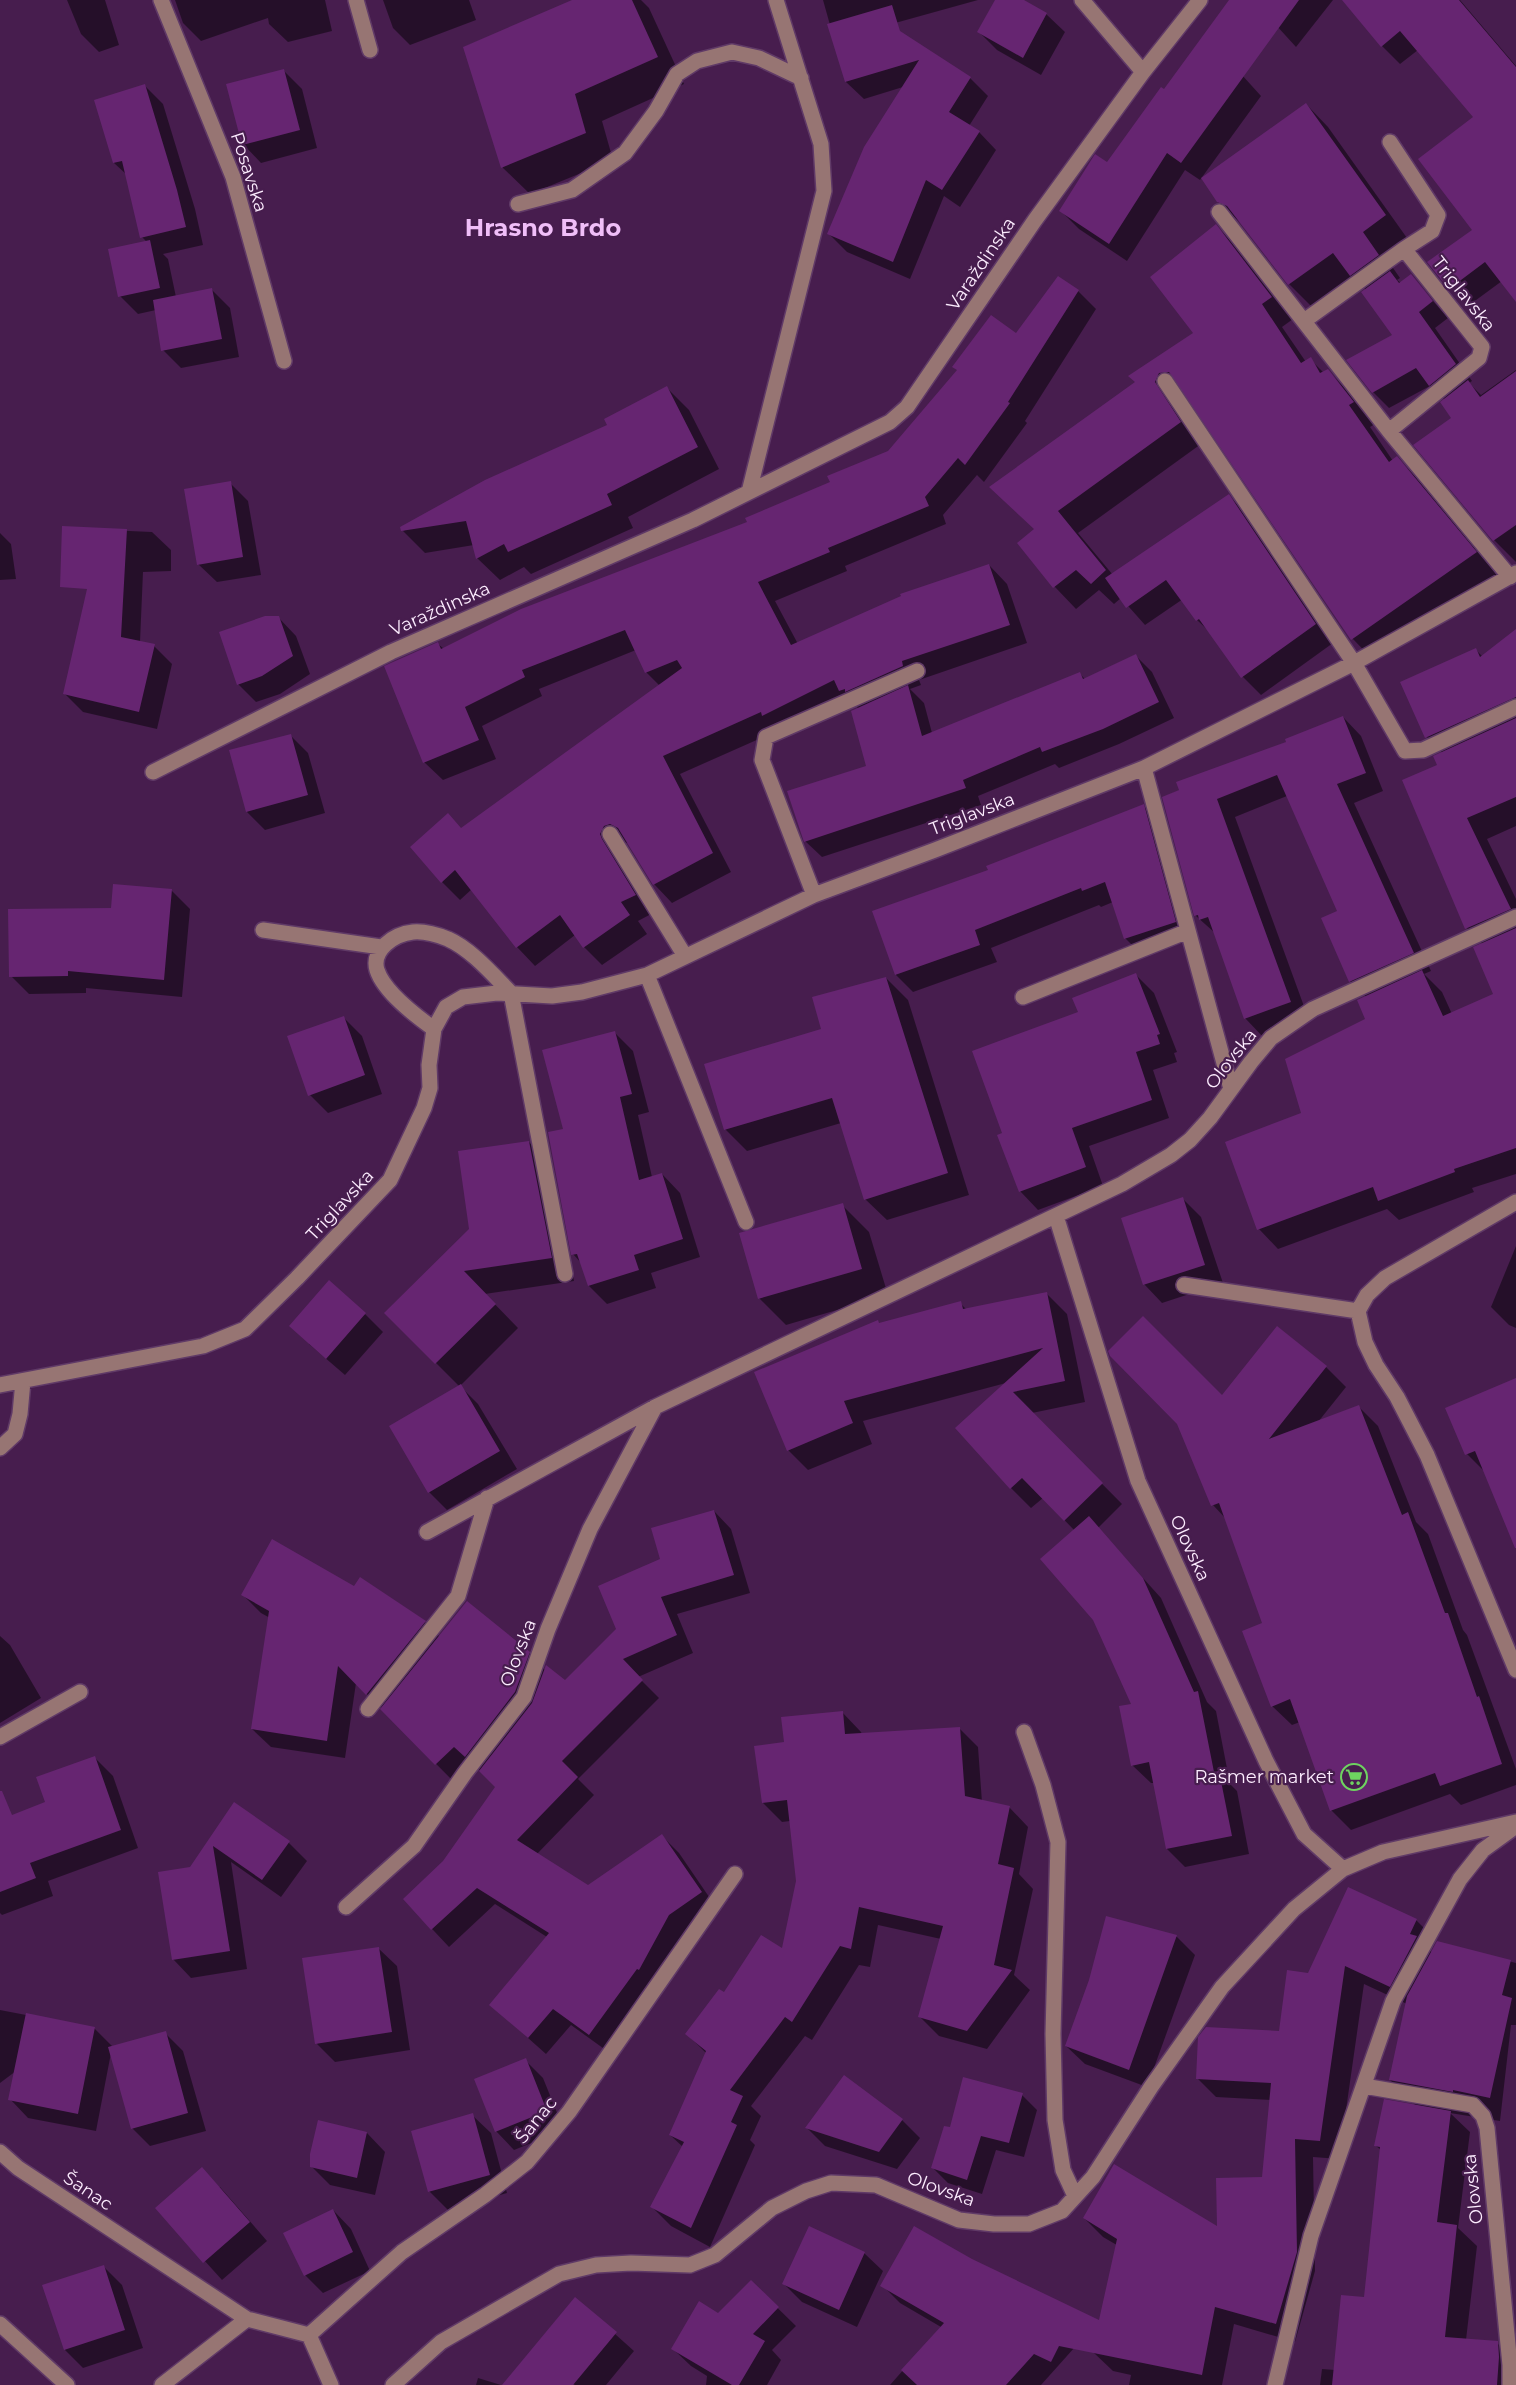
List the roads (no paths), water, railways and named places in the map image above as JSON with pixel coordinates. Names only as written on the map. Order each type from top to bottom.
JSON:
[{"type":"street","name":"Posavska","points":[[161,0],[233,177],[284,361]]},
{"type":"street","points":[[356,0],[370,50]]},
{"type":"street","points":[[749,492],[824,191],[821,144],[776,0]]},
{"type":"street","points":[[1082,0],[1143,72]]},
{"type":"street","name":"Varaždinska","points":[[153,772],[391,652],[693,520],[890,422],[907,407],[1035,220],[1143,72],[1200,0]]},
{"type":"street","points":[[519,204],[572,190],[625,153],[656,111],[677,74],[697,61],[732,52],[759,58],[801,78]]},
{"type":"street","name":"Triglavska","points":[[1304,321],[1432,231],[1438,215],[1390,142]]},
{"type":"street","name":"Triglavska","points":[[0,1385],[203,1346],[245,1329],[390,1180],[410,1141],[430,1088],[429,1065],[434,1029],[446,1007],[462,997],[483,993],[552,996],[582,992],[646,975],[814,895],[1144,768],[1354,663],[1513,575],[1389,431],[1219,212]]},
{"type":"street","name":"Triglavska","points":[[1389,431],[1479,358],[1482,347],[1404,249]]},
{"type":"street","points":[[1165,381],[1354,663],[1405,751],[1423,750],[1516,707]]},
{"type":"street","points":[[814,895],[762,760],[766,737],[917,670]]},
{"type":"street","points":[[1144,768],[1231,1089]]},
{"type":"street","points":[[610,834],[685,956]]},
{"type":"street","name":"Olovska","points":[[427,1532],[655,1407],[1122,1184],[1171,1155],[1190,1140],[1210,1118],[1271,1038],[1313,1009],[1516,916]]},
{"type":"street","points":[[263,930],[381,947]]},
{"type":"street","points":[[1023,997],[1188,931]]},
{"type":"street","points":[[434,1029],[412,1013],[384,983],[378,971],[375,959],[381,947],[401,935],[412,932],[428,933],[450,940],[480,962],[512,993],[565,1274]]},
{"type":"street","points":[[646,975],[746,1222]]},
{"type":"street","points":[[1516,1202],[1385,1278],[1367,1295],[1358,1311],[1365,1342],[1427,1455],[1516,1670]]},
{"type":"street","name":"Olovska","points":[[1056,1216],[1138,1481],[1266,1761],[1304,1834],[1343,1869]]},
{"type":"street","points":[[1184,1285],[1358,1311]]},
{"type":"street","points":[[0,1448],[15,1434],[20,1414],[23,1381]]},
{"type":"street","name":"Olovska","points":[[346,1906],[414,1846],[465,1773],[524,1697],[548,1629],[590,1529],[655,1407]]},
{"type":"street","points":[[368,1709],[458,1596],[487,1498]]},
{"type":"street","points":[[0,1737],[80,1692]]},
{"type":"street","points":[[1023,1732],[1043,1785],[1058,1842],[1053,2034],[1055,2120],[1063,2169],[1075,2196]]},
{"type":"street","name":"Olovska","points":[[393,2385],[441,2342],[559,2274],[596,2265],[632,2263],[690,2265],[715,2255],[772,2208],[806,2191],[831,2183],[876,2185],[959,2220],[994,2224],[1029,2224],[1062,2211],[1093,2176],[1151,2087],[1222,1987],[1294,1909],[1343,1869],[1383,1852],[1516,1822]]},
{"type":"street","points":[[1275,2385],[1311,2236],[1393,2001],[1460,1879],[1483,1850],[1516,1826]]},
{"type":"street","name":"Šanac","points":[[0,2152],[18,2168],[247,2319],[309,2335],[402,2252],[485,2195],[527,2162],[569,2112],[735,1874]]},
{"type":"street","name":"Olovska","points":[[1364,2086],[1473,2105],[1483,2116],[1487,2128],[1510,2385]]},
{"type":"street","points":[[162,2385],[247,2319]]},
{"type":"street","points":[[0,2324],[68,2385]]},
{"type":"street","points":[[309,2335],[331,2385]]},
{"type":"place","name":"Rašmer market","points":[[1354,1777]]},
{"type":"district","name":"Hrasno Brdo","points":[[543,227]]}]
